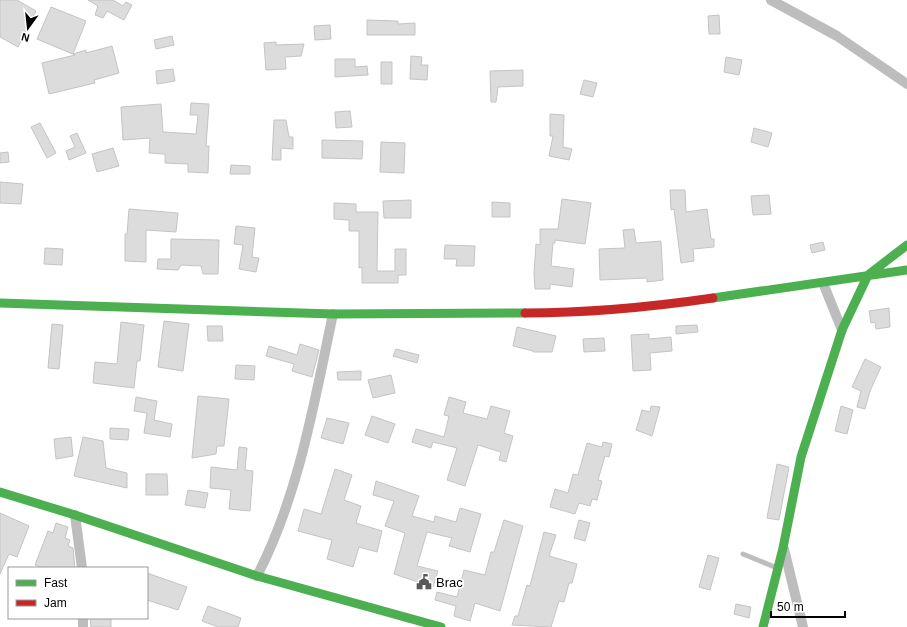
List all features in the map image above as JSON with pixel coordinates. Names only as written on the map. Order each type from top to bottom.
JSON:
[{"type":"main road","points":[[763,627],[783,548],[801,457],[842,330],[868,275],[907,245]]},
{"type":"main road","points":[[0,303],[333,314],[567,313],[681,303],[907,270]]},
{"type":"main road","points":[[0,492],[76,515],[257,576],[441,627]]},
{"type":"street","points":[[772,0],[837,36],[907,84]]},
{"type":"street","points":[[823,283],[842,330]]},
{"type":"street","points":[[257,576],[274,543],[294,483],[311,420],[333,314]]},
{"type":"street","points":[[76,515],[82,567]]},
{"type":"street","points":[[783,548],[802,627]]},
{"type":"lane","points":[[742,554],[778,568]]},
{"type":"building","points":[[0,0],[17,0],[36,11],[18,47],[0,37]]},
{"type":"building","points":[[88,0],[113,0],[123,6],[126,2],[132,5],[124,20],[107,11],[103,18],[95,15],[98,6]]},
{"type":"building","points":[[51,7],[86,21],[73,54],[86,50],[86,53],[112,46],[119,73],[94,80],[95,83],[49,94],[42,63],[75,55],[37,39]]},
{"type":"building","points":[[719,15],[720,34],[709,34],[708,16]]},
{"type":"building","points":[[367,20],[398,21],[398,24],[415,23],[415,35],[367,35]]},
{"type":"building","points":[[330,25],[331,39],[315,40],[314,26]]},
{"type":"building","points":[[172,36],[174,45],[156,49],[154,40]]},
{"type":"building","points":[[276,42],[276,45],[304,44],[301,56],[285,57],[286,69],[266,70],[264,43]]},
{"type":"building","points":[[411,56],[422,57],[421,65],[428,65],[427,80],[410,79]]},
{"type":"building","points":[[726,57],[742,60],[739,75],[724,72]]},
{"type":"building","points":[[335,59],[355,59],[355,67],[367,66],[368,75],[335,77]]},
{"type":"building","points":[[381,62],[392,62],[392,84],[381,84]]},
{"type":"building","points":[[173,69],[175,81],[157,84],[156,71]]},
{"type":"building","points":[[523,70],[523,86],[498,87],[496,102],[491,102],[490,71]]},
{"type":"building","points":[[584,80],[597,83],[593,97],[580,94]]},
{"type":"building","points":[[191,103],[209,104],[206,146],[209,146],[208,173],[188,172],[188,164],[165,163],[165,154],[149,153],[150,138],[123,140],[121,107],[161,104],[163,132],[196,134],[198,115],[190,115]]},
{"type":"building","points":[[350,111],[352,127],[336,128],[335,112]]},
{"type":"building","points":[[550,114],[564,115],[563,147],[572,149],[569,160],[549,156],[553,136],[550,136]]},
{"type":"building","points":[[274,120],[286,120],[289,137],[293,137],[293,149],[281,148],[281,160],[272,160]]},
{"type":"building","points":[[40,123],[56,153],[47,158],[31,127]]},
{"type":"building","points":[[754,128],[772,133],[768,147],[751,142]]},
{"type":"building","points":[[77,133],[86,153],[69,160],[66,151],[75,147],[70,136]]},
{"type":"building","points":[[322,140],[363,141],[362,159],[322,158]]},
{"type":"building","points":[[381,142],[405,143],[404,173],[380,172]]},
{"type":"building","points":[[113,148],[119,166],[97,172],[92,154]]},
{"type":"building","points":[[8,152],[9,162],[0,163],[0,153]]},
{"type":"building","points":[[231,165],[250,166],[250,174],[230,174]]},
{"type":"building","points":[[0,182],[23,184],[21,204],[0,203]]},
{"type":"building","points":[[670,190],[685,190],[686,212],[707,209],[711,239],[714,239],[714,247],[693,249],[694,261],[681,263],[674,209],[671,210]]},
{"type":"building","points":[[769,195],[771,214],[753,215],[751,196]]},
{"type":"building","points":[[562,199],[591,203],[585,244],[555,240],[555,243],[553,243],[551,266],[574,269],[572,287],[550,284],[550,289],[535,289],[534,273],[536,244],[540,245],[540,229],[558,229]]},
{"type":"building","points":[[411,200],[411,218],[384,218],[383,201]]},
{"type":"building","points":[[492,202],[510,203],[510,217],[492,217]]},
{"type":"building","points":[[334,203],[356,204],[356,212],[378,212],[377,271],[395,271],[395,249],[406,249],[406,275],[398,275],[398,283],[362,283],[362,267],[359,268],[359,231],[349,231],[349,220],[334,219]]},
{"type":"building","points":[[129,209],[178,213],[176,232],[146,230],[146,262],[125,261],[125,234],[127,234]]},
{"type":"building","points":[[236,226],[255,228],[252,257],[259,258],[256,272],[239,269],[243,245],[234,244]]},
{"type":"building","points":[[634,229],[636,243],[661,241],[663,280],[647,282],[647,278],[600,280],[599,249],[625,248],[623,230]]},
{"type":"building","points":[[171,239],[219,240],[218,274],[203,274],[201,266],[181,265],[178,270],[157,269],[158,259],[171,259]]},
{"type":"building","points":[[823,242],[825,250],[812,253],[810,245]]},
{"type":"building","points":[[445,245],[475,246],[474,266],[456,266],[457,259],[444,259]]},
{"type":"building","points":[[45,248],[63,249],[62,265],[44,264]]},
{"type":"building","points":[[889,308],[890,327],[876,329],[875,322],[871,323],[869,311]]},
{"type":"building","points":[[164,321],[189,324],[183,371],[158,367]]},
{"type":"building","points":[[121,322],[144,325],[140,361],[137,361],[134,388],[93,383],[95,362],[117,364]]},
{"type":"building","points":[[52,324],[63,325],[59,369],[48,368]]},
{"type":"building","points":[[697,325],[698,332],[676,334],[676,326]]},
{"type":"building","points":[[207,326],[222,326],[223,341],[208,341]]},
{"type":"building","points":[[517,327],[556,336],[552,352],[533,352],[513,346]]},
{"type":"building","points":[[649,334],[649,339],[671,337],[672,351],[650,353],[651,370],[633,371],[631,335]]},
{"type":"building","points":[[604,338],[605,351],[584,352],[583,339]]},
{"type":"building","points":[[300,344],[319,350],[312,377],[292,371],[294,364],[266,356],[269,346],[297,355]]},
{"type":"building","points":[[396,349],[419,355],[417,363],[393,356]]},
{"type":"building","points":[[865,359],[881,367],[870,391],[865,409],[857,407],[861,391],[852,387]]},
{"type":"building","points":[[236,365],[255,366],[254,380],[235,379]]},
{"type":"building","points":[[361,371],[361,380],[338,380],[337,372]]},
{"type":"building","points":[[391,375],[395,393],[373,398],[368,380]]},
{"type":"building","points":[[198,396],[229,399],[224,446],[217,446],[216,454],[192,458]]},
{"type":"building","points":[[136,397],[157,401],[154,420],[172,424],[170,437],[144,433],[147,413],[134,411]]},
{"type":"building","points":[[449,397],[466,402],[463,413],[487,419],[491,406],[510,411],[504,433],[513,436],[506,462],[499,460],[501,452],[478,445],[465,486],[447,480],[457,448],[433,442],[431,448],[412,442],[416,429],[444,437],[449,416],[444,415]]},
{"type":"building","points":[[651,406],[660,407],[652,436],[636,430],[642,410],[650,412]]},
{"type":"building","points":[[841,406],[853,410],[847,434],[835,431]]},
{"type":"building","points":[[372,416],[395,424],[388,443],[365,435]]},
{"type":"building","points":[[327,418],[349,423],[343,444],[321,438]]},
{"type":"building","points":[[110,428],[129,429],[128,440],[110,439]]},
{"type":"building","points":[[71,437],[73,456],[56,459],[54,439]]},
{"type":"building","points":[[83,437],[103,441],[106,468],[127,473],[127,488],[74,476]]},
{"type":"building","points":[[603,442],[612,444],[609,457],[605,456],[598,480],[602,481],[597,500],[592,499],[590,506],[579,503],[575,514],[550,507],[555,489],[568,493],[573,474],[578,475],[587,443],[602,447]]},
{"type":"building","points":[[239,447],[247,448],[245,470],[253,471],[250,511],[229,509],[231,490],[210,488],[211,467],[237,470]]},
{"type":"building","points":[[777,464],[789,467],[779,520],[767,518]]},
{"type":"building","points":[[335,469],[352,475],[344,500],[361,506],[356,523],[382,531],[377,552],[359,547],[353,567],[327,559],[332,540],[298,531],[304,509],[321,514]]},
{"type":"building","points":[[146,474],[167,474],[168,495],[146,495]]},
{"type":"building","points":[[376,481],[419,496],[412,516],[434,522],[435,516],[456,522],[460,508],[481,514],[470,552],[449,546],[452,538],[427,532],[417,566],[438,571],[433,587],[394,574],[405,533],[385,526],[394,501],[373,495]]},
{"type":"building","points":[[188,490],[208,493],[205,508],[185,505]]},
{"type":"building","points":[[0,513],[29,526],[17,557],[9,554],[0,574]]},
{"type":"building","points":[[504,520],[523,526],[500,611],[475,603],[470,621],[454,616],[456,606],[435,600],[437,592],[457,597],[464,570],[485,575],[491,552],[494,552]]},
{"type":"building","points":[[579,520],[590,523],[585,541],[574,538]]},
{"type":"building","points":[[56,523],[68,527],[65,538],[70,540],[68,546],[73,548],[75,567],[41,567],[35,565],[48,531],[53,533]]},
{"type":"building","points":[[544,532],[556,535],[549,556],[577,564],[572,583],[569,583],[564,602],[559,601],[551,627],[512,625],[515,616],[518,616],[527,585],[530,586]]},
{"type":"building","points":[[708,555],[719,558],[710,590],[699,587]]},
{"type":"building","points":[[148,573],[187,587],[178,610],[148,600]]},
{"type":"building","points":[[736,604],[751,607],[749,618],[734,614]]},
{"type":"building","points":[[208,606],[241,618],[238,627],[218,627],[202,621]]},
{"type":"building","points":[[90,619],[111,619],[111,627],[91,627]]},
{"type":"traffic: fast","points":[[763,627],[783,548],[801,457],[842,330],[868,275],[907,245]]},
{"type":"traffic: fast","points":[[713,298],[907,270]]},
{"type":"traffic: fast","points":[[0,303],[333,314],[525,313]]},
{"type":"traffic: fast","points":[[0,492],[75,515],[257,576],[441,627]]},
{"type":"traffic: jam","points":[[525,313],[619,309],[713,298]]},
{"type":"place","name":"Brac","points":[[424,582]]}]
